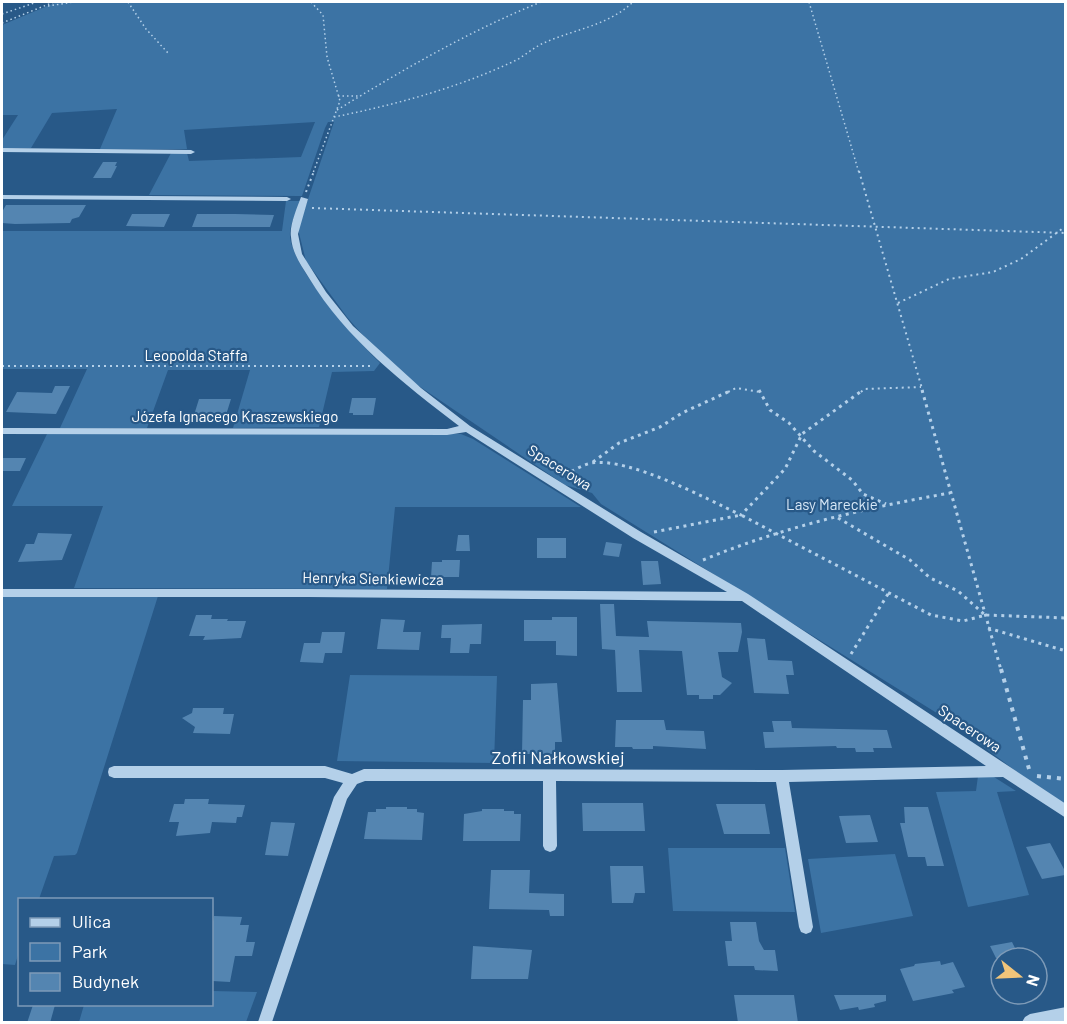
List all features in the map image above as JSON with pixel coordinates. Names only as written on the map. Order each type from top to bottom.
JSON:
[{"type":"street","points":[[2,150],[191,152]]},
{"type":"street","points":[[2,197],[287,199]]},
{"type":"street","name":"Spacerowa","points":[[302,203],[294,234],[298,254],[335,309],[350,328],[390,366],[467,428],[637,535],[744,597],[1065,812]]},
{"type":"street","name":"Józefa Ignacego Kraszewskiego","points":[[2,431],[447,432],[467,428]]},
{"type":"street","name":"Henryka Sienkiewicza","points":[[2,593],[309,592],[744,597]]},
{"type":"street","name":"Zofii Nałkowskiej","points":[[114,772],[325,772],[352,780],[372,774],[782,776],[1004,771]]},
{"type":"street","points":[[549,775],[550,846]]},
{"type":"street","points":[[782,776],[806,927]]},
{"type":"street","points":[[265,1023],[341,796],[352,780]]},
{"type":"street","points":[[1030,1023],[1065,1014]]},
{"type":"path","points":[[2,14],[38,2]]},
{"type":"path","points":[[2,24],[54,2]]},
{"type":"path","points":[[41,7],[74,2]]},
{"type":"path","points":[[128,2],[146,29],[168,53]]},
{"type":"path","points":[[311,2],[323,15],[327,57],[340,101],[302,203],[1065,232]]},
{"type":"path","points":[[337,110],[430,54],[498,19],[541,2]]},
{"type":"path","points":[[334,117],[392,104],[490,72],[514,62],[533,48],[558,37],[597,26],[621,13],[633,2]]},
{"type":"path","points":[[809,2],[873,226],[898,303],[1031,775]]},
{"type":"path","points":[[1017,2],[1065,2]]},
{"type":"path","points":[[338,96],[360,96]]},
{"type":"path","points":[[898,303],[949,279],[993,272],[1021,259],[1054,232],[1065,226]]},
{"type":"path","name":"Leopolda Staffa","points":[[2,366],[390,366]]},
{"type":"path","points":[[637,535],[741,515],[785,469],[800,438],[864,389],[921,387]]},
{"type":"path","points":[[553,482],[591,463],[619,443],[660,427],[682,413],[736,388],[759,390],[770,410],[789,423],[800,438],[852,480],[863,494],[886,504]]},
{"type":"path","points":[[591,463],[614,466],[655,477],[741,515],[931,615],[963,621],[986,615],[1065,618]]},
{"type":"path","points":[[690,566],[741,543],[776,532],[886,504],[951,493]]},
{"type":"path","points":[[837,518],[910,560],[930,578],[958,591],[986,615]]},
{"type":"path","points":[[845,663],[888,594]]},
{"type":"path","points":[[975,606],[979,597]]},
{"type":"path","points":[[988,628],[1065,651]]},
{"type":"green space","name":"Lasy Mareckie","points":[[57,2],[1065,2],[1065,805],[1037,787],[948,720],[601,504],[592,493],[565,485],[413,382],[376,350],[347,317],[306,261],[298,229],[334,122],[328,122],[325,128],[302,196],[149,195],[171,153],[187,153],[189,161],[301,157],[315,122],[184,130],[187,149],[100,149],[117,109],[52,113],[31,148],[2,148],[2,140],[18,115],[2,115],[2,25]]},
{"type":"green space","points":[[286,201],[301,201],[290,232],[292,246],[300,263],[325,301],[380,363],[374,371],[332,372],[319,427],[233,428],[250,370],[168,370],[147,428],[60,428],[87,369],[2,369],[2,231],[282,231]]},
{"type":"green space","points":[[47,434],[461,434],[473,439],[581,507],[395,507],[387,589],[74,588],[103,506],[12,506]]},
{"type":"green space","points":[[158,596],[77,853],[54,856],[39,898],[18,898],[18,955],[15,965],[2,964],[2,597]]},
{"type":"green space","points":[[350,675],[497,676],[494,763],[337,761]]},
{"type":"green space","points":[[978,776],[994,777],[1016,791],[997,792],[1029,895],[968,907],[936,792],[976,791]]},
{"type":"green space","points":[[668,848],[785,848],[795,912],[673,911]]},
{"type":"green space","points":[[895,854],[913,916],[821,933],[808,859]]},
{"type":"green space","points":[[213,991],[257,992],[246,1022],[79,1022],[84,1006],[213,1006]]},
{"type":"building","points":[[103,162],[117,162],[111,178],[93,178]]},
{"type":"building","points":[[6,205],[86,205],[79,217],[72,219],[70,223],[15,224],[2,223],[2,212]]},
{"type":"building","points":[[132,214],[170,214],[164,227],[126,226]]},
{"type":"building","points":[[197,214],[274,215],[270,227],[192,227]]},
{"type":"building","points":[[55,386],[70,386],[56,414],[6,412],[17,392],[52,393]]},
{"type":"building","points":[[352,398],[376,398],[373,415],[349,413]]},
{"type":"building","points":[[199,399],[231,399],[226,415],[194,415]]},
{"type":"building","points":[[2,458],[26,458],[20,471],[2,471]]},
{"type":"building","points":[[38,533],[72,534],[62,560],[18,562],[26,544],[34,544]]},
{"type":"building","points":[[458,535],[469,535],[470,551],[456,551]]},
{"type":"building","points":[[537,538],[566,538],[566,558],[537,558]]},
{"type":"building","points":[[606,542],[622,544],[619,557],[603,555]]},
{"type":"building","points":[[442,560],[460,560],[459,577],[431,577],[432,562],[442,562]]},
{"type":"building","points":[[641,561],[658,561],[661,584],[643,585]]},
{"type":"building","points":[[600,604],[614,604],[616,636],[649,637],[647,621],[741,623],[742,632],[738,652],[718,652],[722,677],[732,683],[720,695],[713,695],[713,699],[699,699],[699,695],[687,695],[682,651],[639,650],[642,692],[617,692],[615,650],[602,649]]},
{"type":"building","points":[[196,615],[212,615],[211,619],[228,619],[227,621],[246,621],[241,638],[203,640],[205,636],[189,636]]},
{"type":"building","points":[[552,617],[577,617],[577,656],[556,655],[556,641],[524,641],[524,620],[552,620]]},
{"type":"building","points":[[381,619],[405,620],[403,632],[421,632],[419,650],[377,649]]},
{"type":"building","points":[[482,624],[481,644],[470,644],[469,653],[450,653],[451,638],[441,638],[442,625]]},
{"type":"building","points":[[322,632],[345,632],[342,653],[325,653],[323,663],[300,662],[304,643],[320,643]]},
{"type":"building","points":[[747,638],[765,639],[768,660],[792,661],[794,675],[786,675],[789,694],[754,693]]},
{"type":"building","points":[[557,683],[562,742],[555,742],[555,754],[522,754],[523,700],[531,700],[531,684]]},
{"type":"building","points":[[193,708],[224,708],[223,714],[234,714],[230,734],[193,733],[195,727],[182,718],[192,713]]},
{"type":"building","points":[[616,720],[664,720],[666,730],[704,731],[706,749],[653,746],[653,749],[615,747]]},
{"type":"building","points":[[772,721],[791,721],[792,728],[887,730],[892,748],[873,748],[874,752],[856,752],[855,748],[837,748],[836,746],[765,748],[763,732],[774,732]]},
{"type":"building","points":[[185,799],[209,799],[208,804],[245,805],[242,817],[237,817],[236,823],[212,822],[210,833],[176,836],[179,822],[169,822],[174,804],[184,804]]},
{"type":"building","points":[[582,803],[643,803],[645,831],[583,831]]},
{"type":"building","points":[[716,804],[765,804],[770,834],[724,834]]},
{"type":"building","points":[[386,807],[407,807],[407,809],[417,809],[417,812],[424,813],[422,840],[364,839],[368,812],[376,812],[376,809],[386,809]]},
{"type":"building","points":[[904,807],[928,807],[944,866],[927,866],[925,857],[908,857],[900,823],[905,823]]},
{"type":"building","points":[[482,809],[504,809],[504,811],[514,811],[514,814],[521,814],[520,841],[463,841],[464,814],[482,811]]},
{"type":"building","points":[[870,815],[878,842],[846,843],[839,816]]},
{"type":"building","points":[[271,822],[295,823],[288,856],[265,855]]},
{"type":"building","points":[[1050,843],[1065,875],[1042,879],[1026,847]]},
{"type":"building","points":[[610,866],[643,866],[645,893],[635,893],[633,903],[612,903]]},
{"type":"building","points":[[491,870],[530,870],[529,893],[564,894],[564,916],[550,916],[549,910],[489,909]]},
{"type":"building","points":[[214,916],[242,917],[240,925],[249,925],[246,942],[255,942],[252,956],[235,956],[230,982],[213,981]]},
{"type":"building","points":[[730,922],[756,922],[759,941],[764,950],[775,950],[778,971],[755,970],[754,966],[728,966],[725,941],[732,941]]},
{"type":"building","points":[[1012,942],[1014,946],[990,946]]},
{"type":"building","points":[[473,946],[532,950],[528,979],[471,979]]},
{"type":"building","points":[[940,961],[941,965],[953,962],[965,987],[952,990],[954,993],[913,1001],[900,969],[915,964]]},
{"type":"building","points":[[734,995],[794,995],[798,1023],[738,1023]]},
{"type":"building","points":[[834,995],[886,995],[886,1001],[874,1004],[875,1007],[840,1010]]},
{"type":"building","points":[[33,1006],[55,1006],[50,1023],[27,1023]]}]
